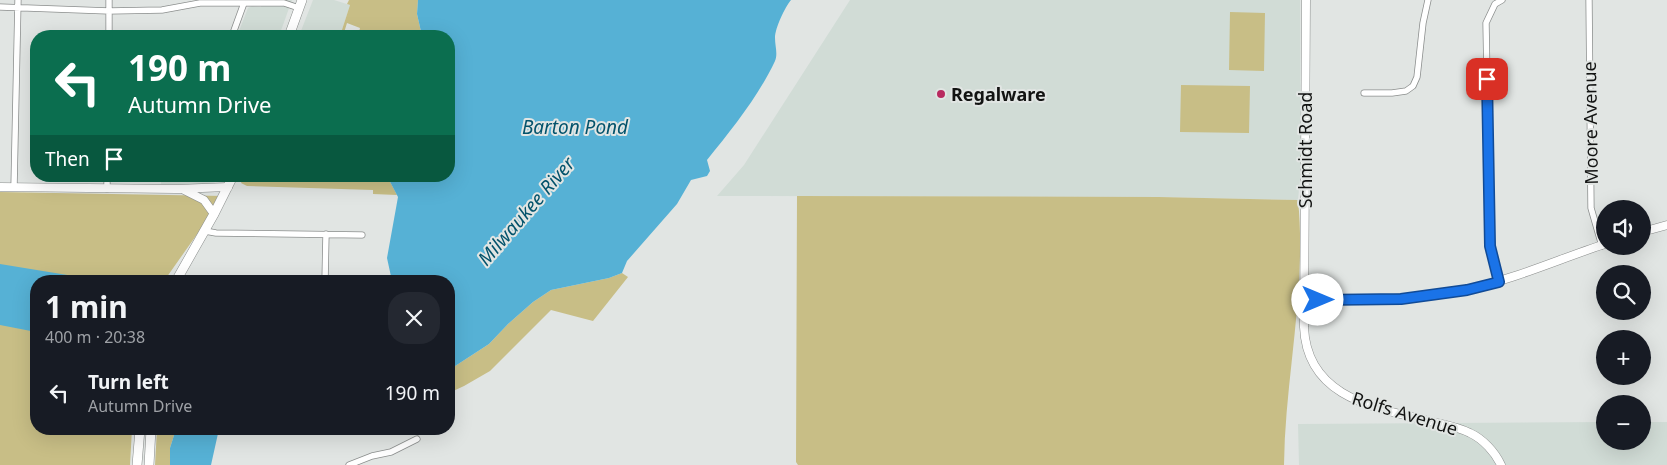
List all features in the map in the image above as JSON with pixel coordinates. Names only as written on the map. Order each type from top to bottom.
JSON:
[{"type":"main road","points":[[291,30],[300,4]]},
{"type":"main road","points":[[179,275],[230,182]]},
{"type":"main road","points":[[137,465],[140,435]]},
{"type":"main road","points":[[149,465],[151,435]]},
{"type":"street","points":[[14,187],[18,0]]},
{"type":"street","points":[[109,30],[110,0]]},
{"type":"street","name":"Schmidt Road","points":[[1305,299],[1306,0]]},
{"type":"street","points":[[1364,93],[1392,94],[1406,91],[1412,86],[1417,77],[1423,23],[1428,0]]},
{"type":"street","points":[[1499,282],[1490,246],[1486,23],[1495,4],[1502,0]]},
{"type":"street","name":"Moore Avenue","points":[[1589,0],[1592,208],[1596,221]]},
{"type":"street","points":[[0,7],[109,11],[162,10],[200,3],[300,4]]},
{"type":"street","points":[[234,30],[244,3]]},
{"type":"street","points":[[107,182],[107,189]]},
{"type":"street","points":[[0,187],[107,189],[228,187]]},
{"type":"street","points":[[182,189],[204,200],[214,214]]},
{"type":"street","points":[[1651,229],[1667,225]]},
{"type":"street","points":[[205,231],[216,233],[362,235]]},
{"type":"street","points":[[325,275],[326,234]]},
{"type":"street","points":[[1305,299],[1401,299],[1467,290],[1499,282],[1596,247]]},
{"type":"street","name":"Rolfs Avenue","points":[[1305,299],[1305,340],[1312,360],[1322,377],[1340,392],[1365,404],[1471,433],[1486,444],[1502,465]]},
{"type":"street","points":[[349,465],[359,463],[372,456],[391,452],[416,439]]},
{"type":"shaded area","points":[[262,0],[292,0],[281,30],[239,30],[248,8],[252,6],[261,7]]},
{"type":"shaded area","points":[[313,0],[334,0],[350,5],[342,30],[301,30]]},
{"type":"shaded area","points":[[349,0],[418,0],[417,14],[421,30],[360,30],[360,28],[347,23],[345,30],[342,30],[350,5],[347,4]]},
{"type":"shaded area","points":[[850,0],[1300,0],[1301,168],[1298,200],[1159,197],[717,196],[744,165]]},
{"type":"shaded area","points":[[1230,12],[1265,13],[1264,71],[1229,70]]},
{"type":"shaded area","points":[[1181,85],[1250,86],[1249,133],[1180,132]]},
{"type":"shaded area","points":[[161,182],[217,182],[207,184],[161,184]]},
{"type":"shaded area","points":[[390,182],[397,195],[373,194],[373,190],[247,186],[241,183]]},
{"type":"shaded area","points":[[0,192],[224,196],[168,275],[30,275],[30,435],[132,435],[130,465],[0,465]]},
{"type":"shaded area","points":[[797,196],[1159,197],[1298,200],[1300,267],[1285,432],[1284,465],[798,465],[796,462]]},
{"type":"shaded area","points":[[622,273],[628,277],[593,321],[551,310],[490,371],[455,390],[455,366],[489,344],[533,302],[551,290],[609,278]]},
{"type":"shaded area","points":[[1596,422],[1596,450],[1651,450],[1651,422],[1667,422],[1667,465],[1299,465],[1298,424]]},
{"type":"shaded area","points":[[157,435],[174,435],[170,448],[170,465],[155,465]]},
{"type":"water","name":"Barton Pond","points":[[418,0],[791,0],[783,12],[777,29],[775,61],[753,100],[707,160],[710,171],[707,176],[691,180],[677,204],[627,261],[622,273],[609,278],[551,290],[533,302],[489,344],[455,366],[455,275],[391,275],[387,258],[398,197],[390,182],[455,182],[455,30],[421,30],[417,14]]},
{"type":"water","points":[[0,264],[67,275],[30,275],[30,331],[0,325]]},
{"type":"water","points":[[174,435],[218,435],[211,465],[170,465],[170,448]]},
{"type":"place","name":"Regalware","points":[[941,94]]},
{"type":"route","points":[[1318,300],[1401,299],[1467,290],[1499,282],[1490,246],[1487,79]]},
{"type":"water label","name":"Milwaukee River","points":[[526,211]]}]
